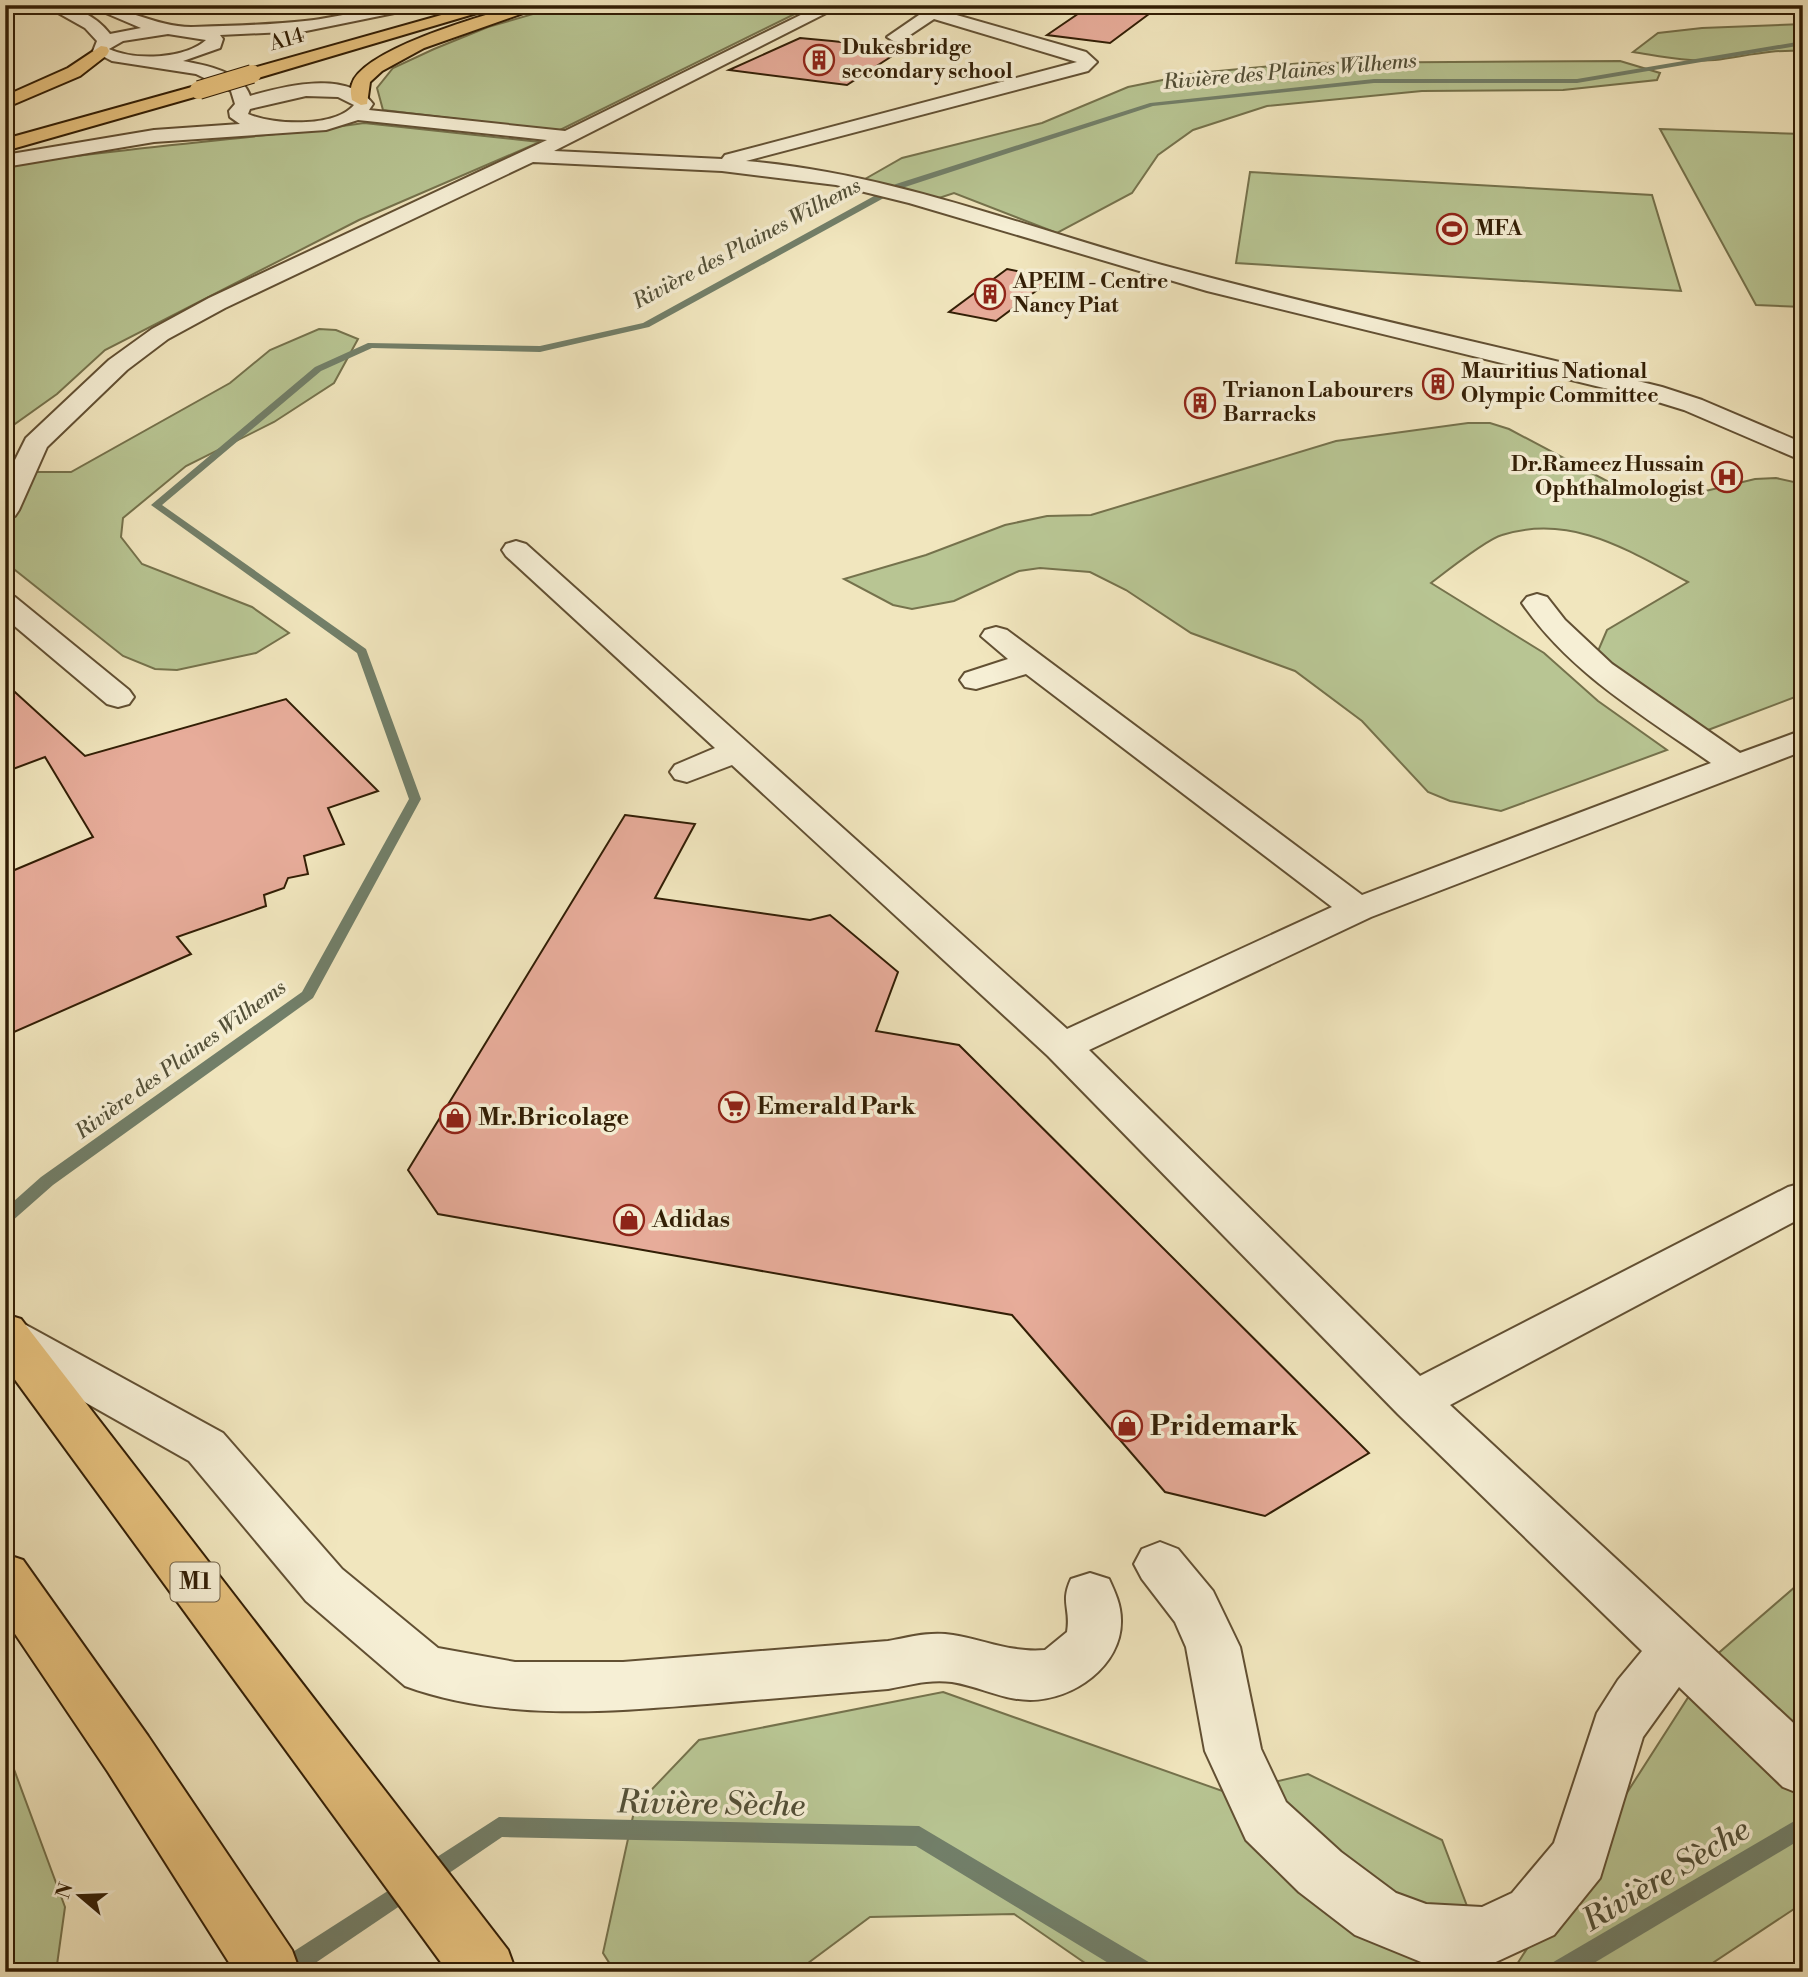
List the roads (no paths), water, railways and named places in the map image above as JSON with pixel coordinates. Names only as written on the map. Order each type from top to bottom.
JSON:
[{"type":"main road","name":"A14","points":[[5,132],[177,80],[454,5]]},
{"type":"main road","name":"A14","points":[[5,145],[496,5]]},
{"type":"main road","points":[[359,107],[359,87],[363,79],[388,60],[485,20],[538,5]]},
{"type":"main road","points":[[5,103],[74,72],[104,47]]},
{"type":"main road","name":"M1","points":[[8,1335],[477,1960]]},
{"type":"main road","points":[[5,1576],[128,1754],[256,1951]]},
{"type":"street","points":[[52,5],[95,27],[103,34],[104,47],[119,58],[193,66],[220,76],[239,88],[244,105]]},
{"type":"street","points":[[96,5],[137,23],[190,30],[215,39],[204,60],[206,64],[251,83],[349,94],[359,107]]},
{"type":"street","points":[[5,456],[34,444],[118,365],[160,334],[217,303],[530,156],[834,5]]},
{"type":"street","points":[[706,166],[1082,67],[1088,62],[1080,56],[901,5]]},
{"type":"street","points":[[104,47],[133,33],[306,26],[405,7]]},
{"type":"street","points":[[895,37],[933,13]]},
{"type":"street","points":[[136,60],[175,57],[210,47]]},
{"type":"street","points":[[279,127],[247,122],[239,117],[238,111],[244,105],[273,95],[313,90]]},
{"type":"street","points":[[5,161],[154,136],[320,125],[359,107],[568,137]]},
{"type":"street","points":[[530,156],[771,170],[836,179],[993,219],[1091,252],[1259,298],[1653,392],[1693,405],[1803,453]]},
{"type":"street","points":[[5,510],[34,444]]},
{"type":"street","points":[[516,550],[1062,1047],[1415,1401],[1803,1769]]},
{"type":"street","points":[[5,603],[118,697]]},
{"type":"street","points":[[1537,604],[1550,624],[1583,656],[1737,766]]},
{"type":"street","points":[[996,636],[1358,909]]},
{"type":"street","points":[[976,680],[1031,662]]},
{"type":"street","points":[[1062,1047],[1358,909],[1803,740]]},
{"type":"street","points":[[687,772],[737,751]]},
{"type":"street","points":[[1415,1401],[1803,1198]]},
{"type":"street","points":[[8,1335],[206,1447],[324,1585],[424,1669],[515,1686],[623,1686],[888,1665],[931,1657],[984,1665],[1005,1673],[1037,1676],[1066,1667],[1087,1647],[1095,1621],[1095,1608],[1090,1595]]},
{"type":"street","points":[[1160,1564],[1194,1607],[1213,1647],[1233,1751],[1266,1821],[1320,1872],[1376,1914],[1426,1934],[1485,1937],[1533,1914],[1579,1858],[1617,1731],[1641,1688],[1679,1649]]},
{"type":"waterway","name":"Rivière des Plaines Wilhems","points":[[5,1218],[47,1181],[308,995],[415,799],[362,651],[156,505],[318,369],[371,345],[540,349],[646,325],[899,186],[1152,104],[1374,81],[1577,81],[1803,43]]},
{"type":"waterway","name":"Rivière Sèche","points":[[1558,1972],[1803,1826]]},
{"type":"waterway","name":"Rivière Sèche","points":[[428,1875],[499,1827],[919,1836],[1144,1972]]},
{"type":"waterway","name":"Rivière Sèche","points":[[282,1972],[408,1888]]},
{"type":"place","name":"Dukesbridge secondary school","points":[[819,60]]},
{"type":"place","name":"MFA","points":[[1452,229]]},
{"type":"place","name":"APEIM - Centre Nancy Piat","points":[[990,294]]},
{"type":"place","name":"Mauritius National Olympic Committee","points":[[1438,384]]},
{"type":"place","name":"Trianon Labourers Barracks","points":[[1200,403]]},
{"type":"place","name":"Dr.Rameez Hussain Ophthalmologist","points":[[1727,477]]},
{"type":"place","name":"Emerald Park","points":[[734,1107]]},
{"type":"place","name":"Mr.Bricolage","points":[[455,1118]]},
{"type":"place","name":"Adidas","points":[[629,1220]]},
{"type":"place","name":"Pridemark","points":[[1127,1426]]}]
